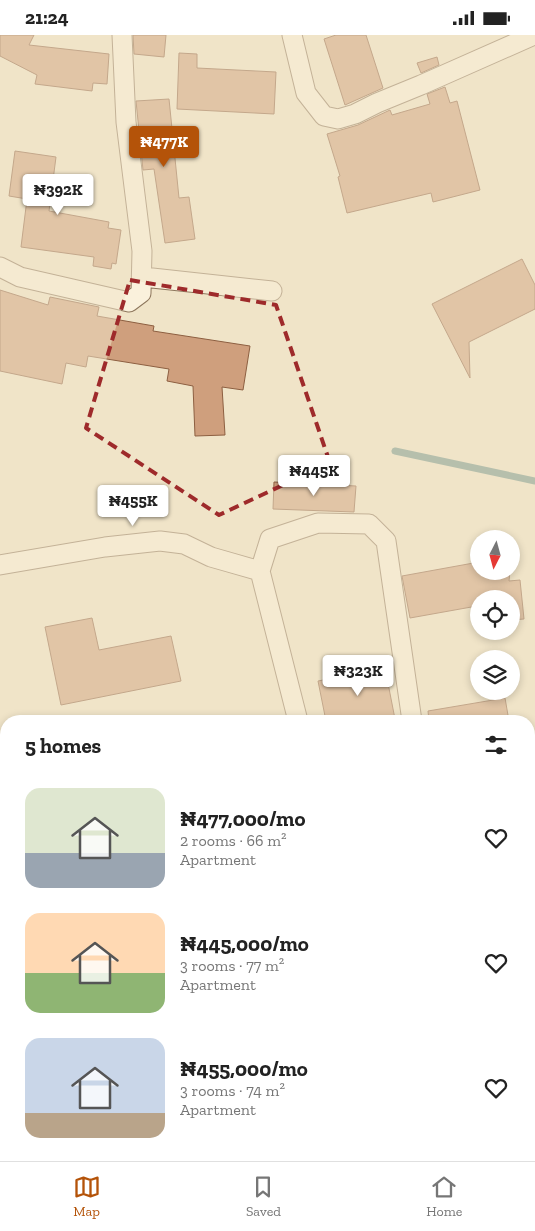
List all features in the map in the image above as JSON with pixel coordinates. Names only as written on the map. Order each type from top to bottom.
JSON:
[{"type":"street","points":[[0,267],[20,277],[129,302],[141,293],[143,277],[142,251],[126,122],[122,35]]},
{"type":"street","points":[[292,35],[306,93],[324,116],[338,119],[355,114],[534,35]]},
{"type":"street","points":[[143,277],[272,291]]},
{"type":"street","points":[[296,715],[260,571],[270,539],[318,523],[369,524],[386,541],[411,715]]},
{"type":"street","points":[[0,565],[105,547],[160,541],[184,544],[211,557],[260,571]]},
{"type":"highlighted area","points":[[130,280],[276,305],[330,463],[219,515],[86,428]]},
{"type":"building","points":[[0,35],[34,35],[29,45],[109,54],[107,84],[93,83],[92,91],[35,84],[37,75],[0,56]]},
{"type":"building","points":[[133,35],[166,35],[164,57],[134,54]]},
{"type":"building","points":[[336,35],[366,35],[383,88],[345,105],[324,39]]},
{"type":"building","points":[[179,53],[197,54],[197,68],[276,72],[274,114],[177,109]]},
{"type":"building","points":[[437,57],[439,65],[421,73],[417,63]]},
{"type":"building","points":[[445,87],[450,103],[457,101],[480,190],[433,202],[431,193],[347,213],[338,177],[340,176],[327,134],[358,125],[390,110],[392,115],[430,104],[427,94]]},
{"type":"building","points":[[169,99],[179,198],[189,197],[195,239],[165,243],[154,169],[143,170],[136,101]]},
{"type":"building","points":[[15,151],[56,157],[49,211],[109,222],[108,228],[121,230],[116,264],[112,263],[111,269],[93,266],[94,257],[21,247],[27,199],[9,196]]},
{"type":"building","points":[[522,259],[535,285],[535,309],[469,342],[470,378],[432,304]]},
{"type":"building","points":[[0,290],[48,305],[50,297],[99,307],[97,316],[154,326],[153,331],[250,346],[243,390],[222,387],[225,435],[195,436],[193,386],[167,381],[169,369],[88,356],[86,367],[66,363],[62,384],[0,371]]},
{"type":"building","points":[[274,482],[356,486],[354,512],[273,509]]},
{"type":"building","points":[[470,564],[470,580],[520,580],[524,619],[520,619],[520,590],[470,590],[470,607],[410,618],[402,576]]},
{"type":"building","points":[[92,618],[99,650],[171,636],[181,681],[61,705],[45,627]]},
{"type":"building","points":[[385,668],[394,715],[325,715],[318,681]]},
{"type":"building","points":[[493,700],[505,700],[508,715],[428,715],[428,711]]},
{"type":"waterway","points":[[395,451],[535,481]]}]
